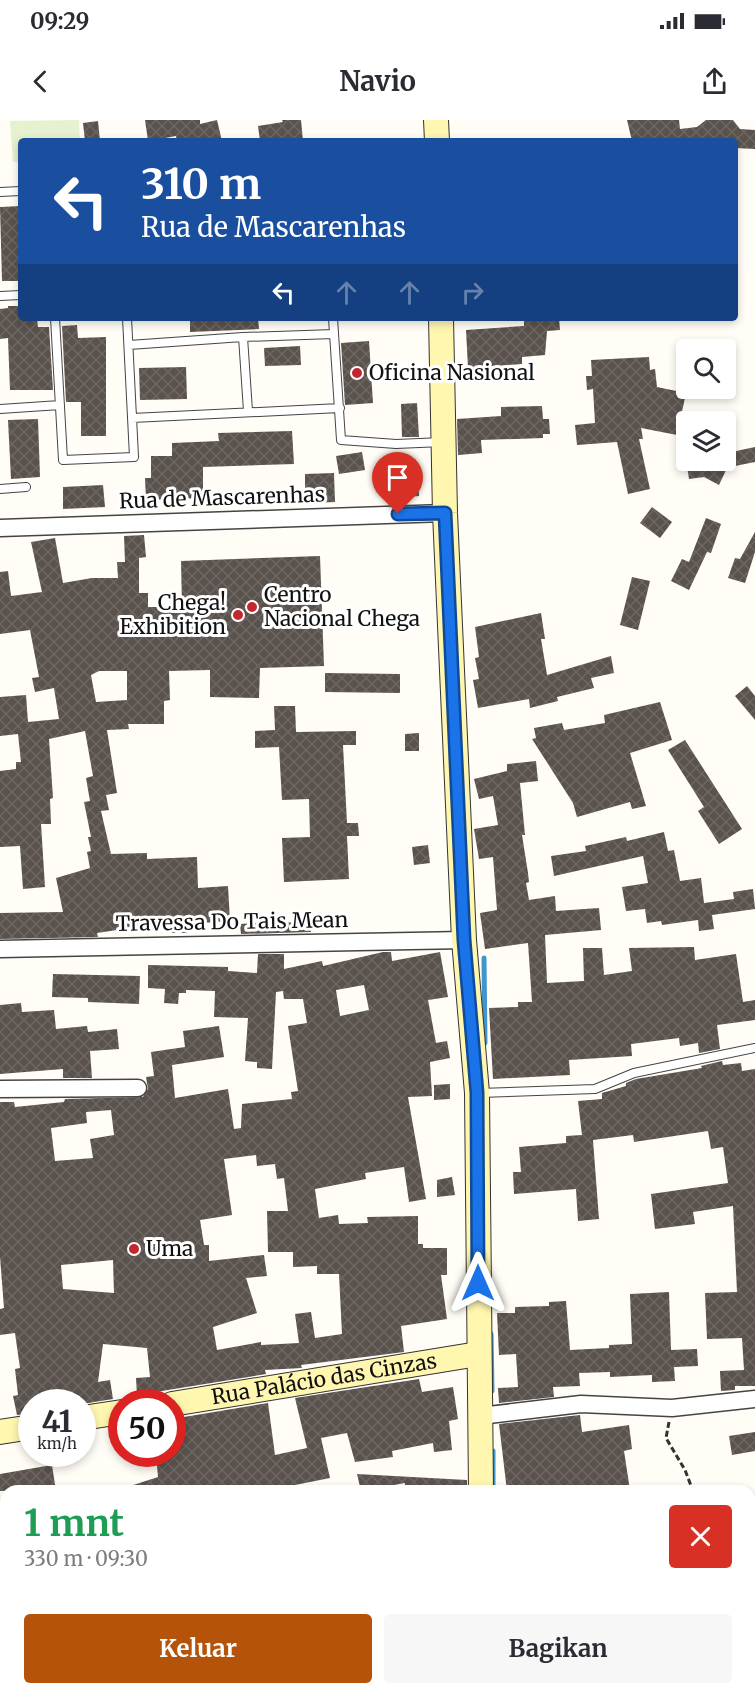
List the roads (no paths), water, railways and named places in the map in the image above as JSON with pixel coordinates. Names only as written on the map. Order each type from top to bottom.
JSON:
[{"type":"main road","points":[[436,120],[436,138]]},
{"type":"main road","points":[[441,321],[445,513],[464,940],[485,1094],[478,1354],[489,1416],[482,1485]]},
{"type":"main road","name":"Rua Palácio das Cinzas","points":[[186,1402],[478,1354]]},
{"type":"main road","points":[[0,1432],[18,1429]]},
{"type":"street","name":"Rua de Mascarenhas","points":[[0,528],[445,513]]},
{"type":"street","name":"Travessa Do Tais Mean","points":[[0,949],[464,940]]},
{"type":"street","points":[[0,1089],[138,1088]]},
{"type":"street","points":[[489,1416],[581,1404],[672,1408],[755,1399]]},
{"type":"lane","points":[[0,192],[18,190]]},
{"type":"lane","points":[[0,296],[18,295]]},
{"type":"lane","points":[[55,321],[63,460],[134,457],[127,321]]},
{"type":"lane","points":[[333,321],[341,440],[396,444],[444,442]]},
{"type":"lane","points":[[129,345],[243,337],[334,334]]},
{"type":"lane","points":[[243,337],[249,411]]},
{"type":"lane","points":[[0,409],[60,405]]},
{"type":"lane","points":[[132,418],[340,408]]},
{"type":"lane","points":[[0,489],[26,487]]},
{"type":"lane","points":[[485,1094],[595,1089],[634,1073],[755,1048]]},
{"type":"waterway","points":[[484,958],[485,1043]]},
{"type":"waterway","points":[[491,1334],[492,1391]]},
{"type":"waterway","points":[[493,1451],[493,1485]]},
{"type":"place","name":"Oficina Nasional","points":[[357,373]]},
{"type":"place","name":"Centro Nacional Chega","points":[[252,607]]},
{"type":"place","name":"Chega! Exhibition","points":[[238,615]]},
{"type":"place","name":"Uma","points":[[134,1249]]}]
